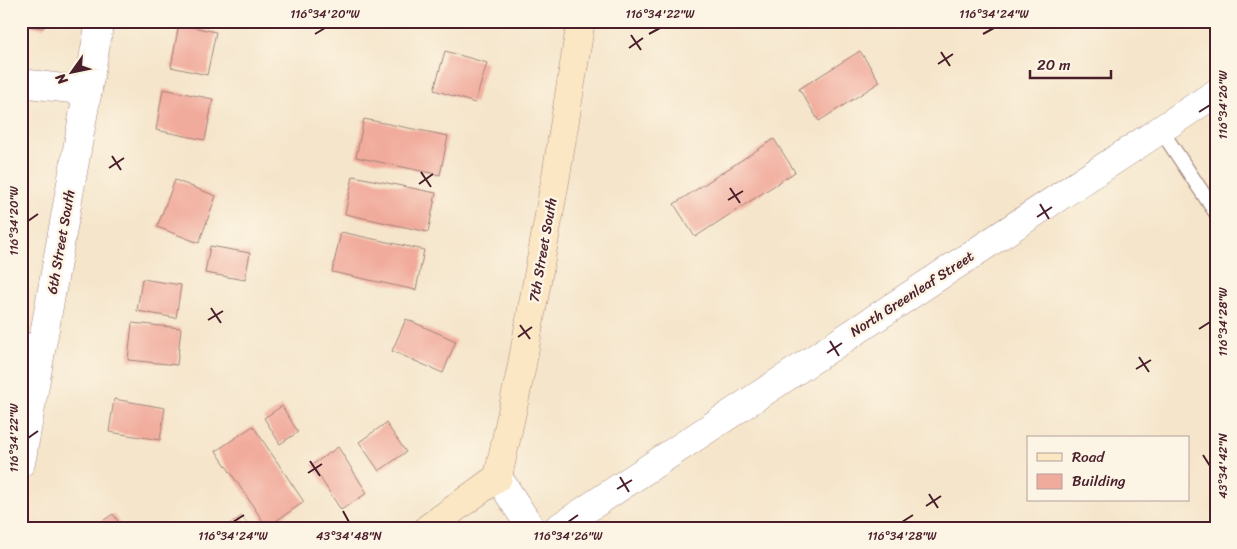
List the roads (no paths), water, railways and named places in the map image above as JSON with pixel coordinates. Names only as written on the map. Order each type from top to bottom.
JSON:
[{"type":"main road","name":"7th Street South","points":[[498,477],[521,370],[556,176],[581,21]]},
{"type":"main road","points":[[428,528],[498,477]]},
{"type":"street","name":"6th Street South","points":[[21,463],[32,341],[88,91],[100,21]]},
{"type":"street","points":[[21,82],[88,91]]},
{"type":"street","name":"North Greenleaf Street","points":[[558,528],[1216,94]]},
{"type":"street","points":[[498,477],[531,528]]},
{"type":"lane","points":[[1161,130],[1216,213]]}]
